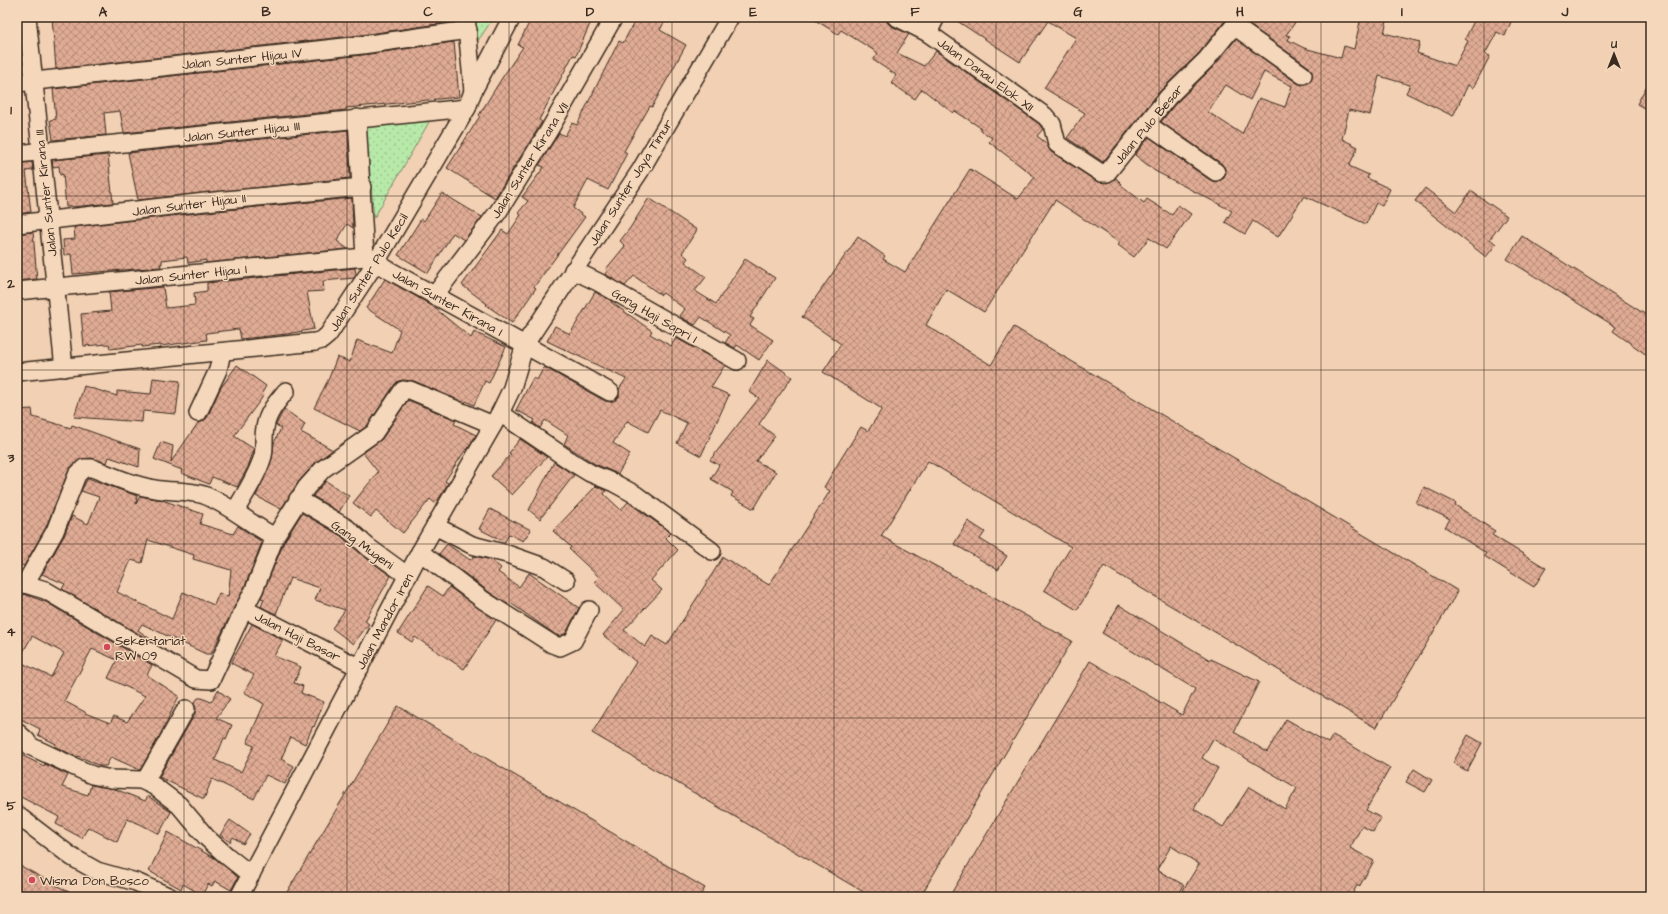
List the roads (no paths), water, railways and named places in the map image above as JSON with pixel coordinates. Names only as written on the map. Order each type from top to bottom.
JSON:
[{"type":"street","name":"Jalan Sunter Kirana III","points":[[27,17],[25,82],[41,152],[64,368]]},
{"type":"street","name":"Jalan Sunter Pulo Kecil","points":[[17,372],[222,352],[322,340],[328,335],[370,260],[467,108],[473,91],[512,17]]},
{"type":"street","name":"Jalan Sunter Kirana VII","points":[[434,296],[498,212],[548,132],[614,17]]},
{"type":"street","name":"Jalan Sunter Jaya Timur","points":[[525,344],[640,171],[730,17]]},
{"type":"street","name":"Jalan Danau Elok XII","points":[[896,17],[928,33],[1045,116],[1052,124]]},
{"type":"street","points":[[928,33],[936,17]]},
{"type":"street","points":[[1238,22],[1303,75]]},
{"type":"street","name":"Jalan Pulo Besar","points":[[1052,124],[1057,144],[1098,172],[1107,173],[1168,97],[1206,60],[1238,22]]},
{"type":"street","name":"Jalan Sunter Hijau IV","points":[[25,82],[362,45],[467,24],[473,91]]},
{"type":"street","name":"Jalan Sunter Hijau III","points":[[17,154],[467,108]]},
{"type":"street","points":[[358,118],[362,187],[370,260]]},
{"type":"street","points":[[1147,124],[1216,172]]},
{"type":"street","name":"Jalan Sunter Hijau II","points":[[17,224],[205,202],[362,187]]},
{"type":"street","name":"Jalan Sunter Kirana I","points":[[370,260],[610,392]]},
{"type":"street","name":"Jalan Sunter Hijau I","points":[[17,291],[370,260]]},
{"type":"street","name":"Gang Haji Sapri I","points":[[573,270],[598,282],[736,361]]},
{"type":"street","name":"Jalan Mandor Iren","points":[[238,897],[420,552],[496,419],[512,388],[525,344]]},
{"type":"street","points":[[198,413],[218,370],[222,352]]},
{"type":"street","points":[[244,609],[254,590],[275,537],[298,499],[323,469],[374,433],[407,390],[496,419],[590,473],[614,483],[636,495],[712,551]]},
{"type":"street","points":[[235,511],[253,480],[260,463],[263,454],[265,428],[268,417],[272,408],[286,391]]},
{"type":"street","points":[[21,584],[55,531],[77,475],[84,468],[92,468],[139,486],[157,490],[187,491],[203,495],[235,511],[275,537]]},
{"type":"street","name":"Gang Mugeni","points":[[298,499],[346,528],[368,547],[408,576]]},
{"type":"street","points":[[435,526],[472,545],[507,554],[544,567],[566,581]]},
{"type":"street","points":[[420,552],[484,600],[552,644],[560,647],[573,641],[589,610]]},
{"type":"street","name":"Jalan Haji Basar","points":[[21,584],[45,590],[196,679],[209,681],[214,675],[244,609],[360,668]]},
{"type":"street","points":[[146,781],[186,709]]},
{"type":"street","points":[[17,732],[30,746],[92,775],[102,778],[146,781],[179,804],[207,838],[227,856],[251,874]]},
{"type":"street","points":[[17,815],[72,857],[97,871],[136,882],[170,897]]},
{"type":"place","name":"Sekertariat RW 09","points":[[107,647]]},
{"type":"place","name":"Wisma Don Bosco","points":[[32,880]]}]
